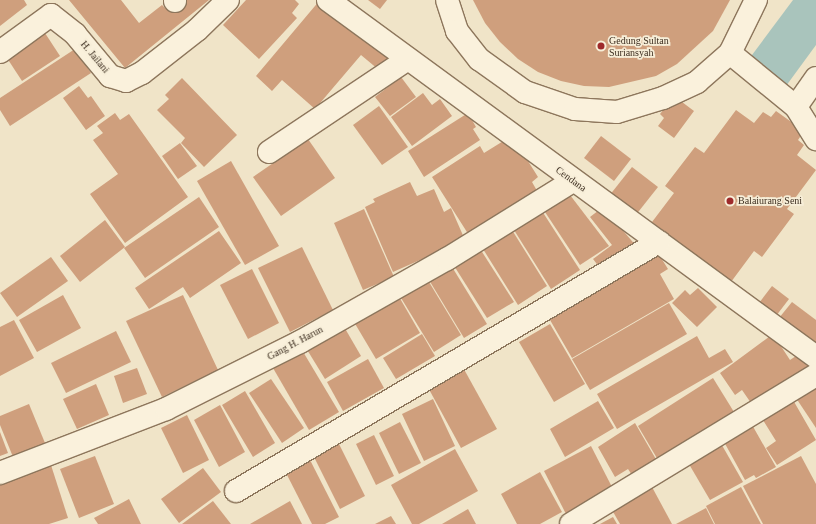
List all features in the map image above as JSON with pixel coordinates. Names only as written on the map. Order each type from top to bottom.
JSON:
[{"type":"street","name":"H. Jailani","points":[[0,52],[51,15],[75,34],[110,76],[126,81],[142,73],[192,24],[228,0]]},
{"type":"street","name":"Cendana","points":[[328,0],[573,181],[816,357]]},
{"type":"street","points":[[447,0],[457,31],[479,59],[524,92],[575,109],[618,112],[663,98],[697,82],[730,53],[756,0]]},
{"type":"street","points":[[730,53],[796,107],[816,139]]},
{"type":"street","points":[[269,152],[408,59]]},
{"type":"street","points":[[796,107],[816,78]]},
{"type":"street","name":"Gang H. Harun","points":[[0,474],[166,409],[300,342],[447,259],[573,181]]},
{"type":"street","points":[[236,491],[659,242]]},
{"type":"street","points":[[571,524],[816,375]]},
{"type":"water","points":[[793,0],[816,0],[816,45],[786,86],[749,59]]},
{"type":"building","points":[[0,0],[24,0],[27,5],[0,26]]},
{"type":"building","points":[[69,0],[121,0],[139,23],[162,5],[166,9],[176,0],[209,0],[125,68]]},
{"type":"building","points":[[246,0],[295,0],[299,4],[292,13],[297,18],[259,59],[223,25]]},
{"type":"building","points":[[320,0],[388,58],[379,70],[361,55],[315,109],[282,80],[272,91],[256,76]]},
{"type":"building","points":[[368,0],[387,0],[380,9]]},
{"type":"building","name":"Gedung Sultan Suriansyah","points":[[473,0],[730,0],[713,31],[677,64],[656,76],[609,87],[584,86],[561,81],[538,72],[518,59],[500,42],[485,23]]},
{"type":"building","points":[[43,30],[60,56],[22,81],[5,55]]},
{"type":"building","points":[[75,49],[91,73],[10,126],[0,110],[0,98]]},
{"type":"building","points":[[401,77],[416,97],[390,116],[375,97]]},
{"type":"building","points":[[182,78],[237,135],[204,167],[181,143],[185,138],[157,110],[169,99],[165,95]]},
{"type":"building","points":[[79,86],[88,98],[91,96],[105,116],[86,130],[63,98]]},
{"type":"building","points":[[423,93],[432,105],[440,99],[452,116],[412,146],[391,117]]},
{"type":"building","points":[[678,99],[694,111],[674,138],[658,126],[664,118],[660,114],[668,104],[672,107]]},
{"type":"building","points":[[379,106],[408,147],[382,165],[353,125]]},
{"type":"building","name":"Balaiurang Seni","points":[[736,110],[754,123],[763,112],[771,117],[776,111],[804,131],[798,140],[804,145],[797,155],[816,170],[787,209],[794,214],[762,257],[754,251],[731,282],[652,222],[674,193],[665,186],[695,147],[704,153]]},
{"type":"building","points":[[115,113],[120,120],[129,114],[188,197],[125,243],[90,194],[118,174],[93,140],[103,133],[97,126]]},
{"type":"building","points":[[468,113],[476,127],[473,129],[480,140],[424,177],[408,151]]},
{"type":"building","points":[[601,136],[631,159],[614,181],[584,158]]},
{"type":"building","points":[[308,139],[335,178],[281,216],[253,177]]},
{"type":"building","points":[[505,140],[509,146],[516,142],[538,177],[532,182],[540,196],[472,240],[432,177],[480,146],[484,153]]},
{"type":"building","points":[[180,143],[197,166],[178,179],[162,156]]},
{"type":"building","points":[[231,161],[279,246],[245,265],[197,181]]},
{"type":"building","points":[[632,167],[658,187],[635,216],[609,196]]},
{"type":"building","points":[[410,182],[417,196],[434,189],[444,212],[451,208],[465,240],[393,272],[365,207],[375,202],[373,199]]},
{"type":"building","points":[[570,195],[609,246],[580,265],[545,212]]},
{"type":"building","points":[[199,197],[219,227],[145,278],[124,248]]},
{"type":"building","points":[[603,207],[637,247],[603,272],[593,259],[612,245],[590,217]]},
{"type":"building","points":[[364,209],[394,277],[363,290],[334,223]]},
{"type":"building","points":[[542,211],[580,270],[551,289],[514,230]]},
{"type":"building","points":[[105,220],[125,247],[80,282],[60,256]]},
{"type":"building","points":[[512,230],[547,286],[518,305],[483,249]]},
{"type":"building","points":[[219,231],[241,263],[190,298],[183,287],[149,309],[135,288]]},
{"type":"building","points":[[477,244],[514,302],[487,318],[451,261]]},
{"type":"building","points":[[302,247],[333,310],[290,332],[258,268]]},
{"type":"building","points":[[658,253],[668,269],[660,274],[674,299],[572,358],[546,313]]},
{"type":"building","points":[[51,257],[68,281],[17,317],[0,293]]},
{"type":"building","points":[[449,262],[487,324],[464,338],[426,275]]},
{"type":"building","points":[[252,269],[279,323],[248,339],[220,285]]},
{"type":"building","points":[[426,277],[461,335],[434,352],[398,293]]},
{"type":"building","points":[[772,286],[789,299],[776,316],[759,303]]},
{"type":"building","points":[[698,288],[717,307],[697,327],[672,303],[685,290],[690,295]]},
{"type":"building","points":[[63,295],[81,328],[37,352],[19,320]]},
{"type":"building","points":[[183,295],[218,370],[162,397],[126,321]]},
{"type":"building","points":[[398,295],[420,333],[376,359],[354,322]]},
{"type":"building","points":[[792,302],[816,320],[816,346],[779,318]]},
{"type":"building","points":[[669,303],[687,334],[590,390],[572,359]]},
{"type":"building","points":[[14,320],[34,358],[0,376],[0,327]]},
{"type":"building","points":[[550,324],[585,384],[554,402],[519,342]]},
{"type":"building","points":[[343,325],[361,356],[325,379],[306,348]]},
{"type":"building","points":[[116,331],[131,362],[66,393],[51,363]]},
{"type":"building","points":[[422,334],[435,356],[396,379],[383,358]]},
{"type":"building","points":[[773,334],[790,360],[802,352],[812,366],[780,388],[778,384],[751,403],[742,390],[735,395],[720,373]]},
{"type":"building","points":[[697,336],[709,358],[725,349],[733,362],[617,429],[597,394]]},
{"type":"building","points":[[302,350],[339,412],[309,430],[273,368]]},
{"type":"building","points":[[368,359],[384,388],[343,411],[327,382]]},
{"type":"building","points":[[460,362],[497,429],[461,448],[425,382]]},
{"type":"building","points":[[137,368],[147,394],[123,403],[114,376]]},
{"type":"building","points":[[713,378],[734,412],[658,460],[638,426]]},
{"type":"building","points":[[271,379],[304,428],[282,443],[249,393]]},
{"type":"building","points":[[816,381],[816,428],[794,395]]},
{"type":"building","points":[[96,384],[109,415],[77,429],[63,399]]},
{"type":"building","points":[[245,391],[275,443],[253,457],[222,405]]},
{"type":"building","points":[[789,393],[816,440],[777,465],[766,448],[776,441],[758,412]]},
{"type":"building","points":[[433,399],[455,446],[424,461],[402,414]]},
{"type":"building","points":[[598,401],[614,428],[565,457],[550,429]]},
{"type":"building","points":[[29,404],[45,443],[13,457],[0,425],[0,416]]},
{"type":"building","points":[[220,405],[245,452],[219,467],[194,420]]},
{"type":"building","points":[[187,415],[209,460],[183,473],[161,428]]},
{"type":"building","points":[[400,422],[421,463],[399,474],[379,433]]},
{"type":"building","points":[[635,423],[657,461],[632,475],[628,469],[615,477],[598,447]]},
{"type":"building","points":[[751,423],[776,467],[756,478],[754,475],[745,480],[723,440]]},
{"type":"building","points":[[0,432],[8,453],[0,456]]},
{"type":"building","points":[[374,435],[394,476],[376,485],[356,444]]},
{"type":"building","points":[[719,440],[743,482],[710,500],[686,459]]},
{"type":"building","points":[[338,442],[365,496],[340,509],[313,455]]},
{"type":"building","points":[[591,446],[613,489],[566,514],[544,471]]},
{"type":"building","points":[[455,449],[478,491],[419,524],[412,524],[391,485]]},
{"type":"building","points":[[95,456],[114,504],[79,518],[60,469]]},
{"type":"building","points":[[801,456],[816,484],[816,524],[763,524],[743,486]]},
{"type":"building","points":[[309,458],[339,517],[325,524],[312,524],[285,471]]},
{"type":"building","points":[[50,462],[68,518],[49,524],[0,524],[0,479]]},
{"type":"building","points":[[203,468],[221,492],[179,523],[161,499]]},
{"type":"building","points":[[540,472],[562,512],[540,524],[517,524],[501,494]]},
{"type":"building","points":[[652,487],[672,524],[620,524],[612,510]]},
{"type":"building","points":[[741,487],[761,524],[715,524],[706,506]]},
{"type":"building","points":[[129,499],[141,524],[98,524],[94,518]]},
{"type":"building","points":[[213,501],[231,524],[182,524]]},
{"type":"building","points":[[290,501],[302,524],[250,524]]},
{"type":"building","points":[[706,508],[714,524],[676,524]]},
{"type":"building","points":[[468,509],[476,524],[442,524]]},
{"type":"building","points":[[391,516],[396,524],[375,524]]},
{"type":"building","points":[[613,517],[617,524],[600,524]]},
{"type":"place","name":"Gedung Sultan Suriansyah","points":[[601,46]]},
{"type":"place","name":"Balaiurang Seni","points":[[730,201]]}]
